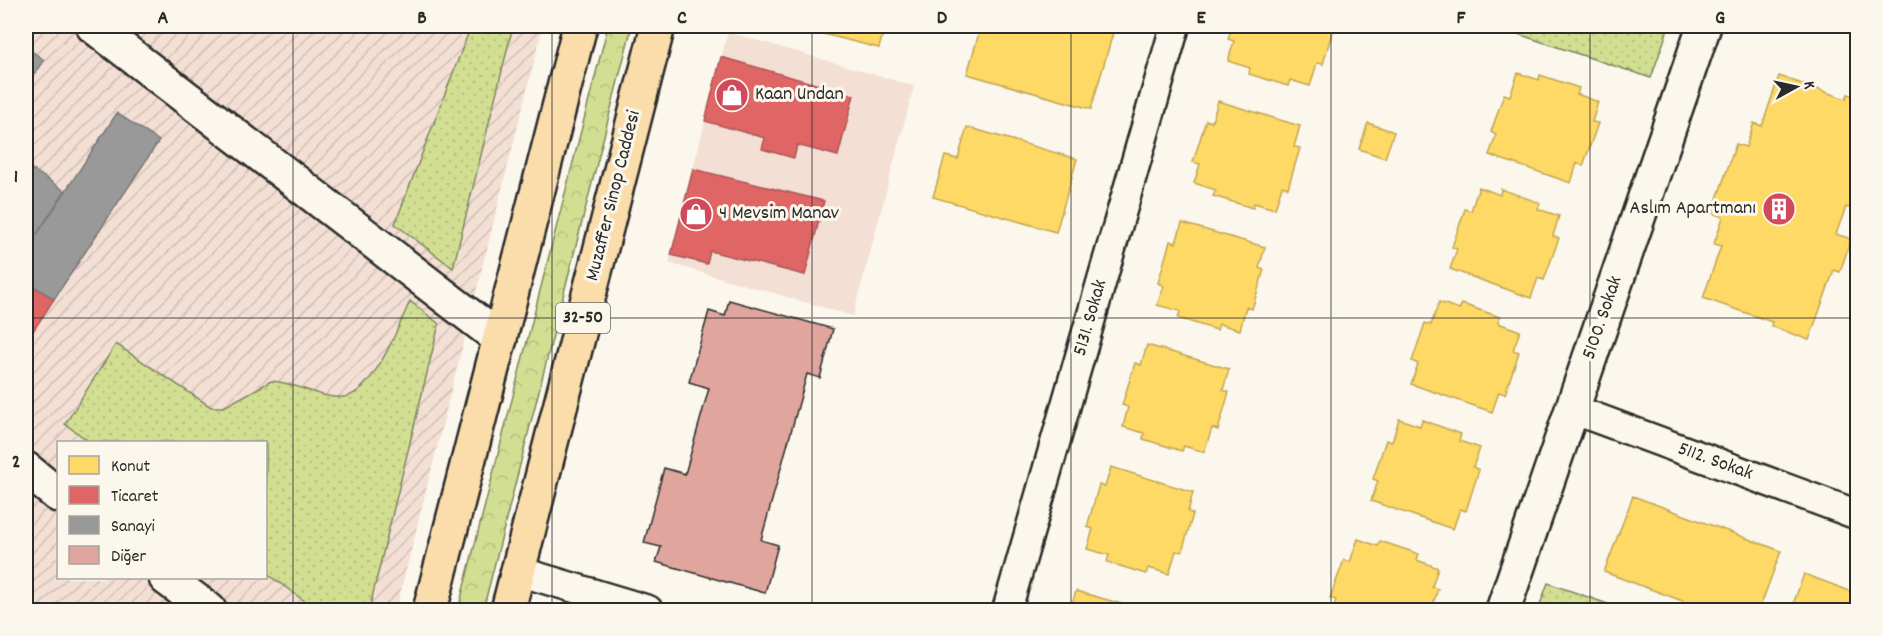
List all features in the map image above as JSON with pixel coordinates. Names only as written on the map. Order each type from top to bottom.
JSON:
[{"type":"main road","points":[[430,610],[580,26]]},
{"type":"main road","name":"Muzaffer Sinop Caddesi","points":[[508,610],[658,26]]},
{"type":"street","points":[[93,26],[500,339]]},
{"type":"street","name":"5100. Sokak","points":[[1503,610],[1704,26]]},
{"type":"street","points":[[26,470],[57,494]]},
{"type":"street","points":[[167,579],[209,610]]},
{"type":"lane","name":"5131. Sokak","points":[[1007,610],[1175,26]]},
{"type":"lane","name":"5112. Sokak","points":[[1572,409],[1857,515]]},
{"type":"lane","points":[[518,571],[648,610]]},
{"type":"shaded area","points":[[26,26],[543,26],[396,610],[26,610]]},
{"type":"shaded area","points":[[728,32],[914,86],[853,316],[669,263]]},
{"type":"green space","points":[[471,26],[513,26],[453,268],[395,224]]},
{"type":"green space","points":[[608,26],[632,26],[483,610],[458,610]]},
{"type":"green space","points":[[1494,26],[1669,26],[1651,78]]},
{"type":"green space","points":[[410,301],[439,324],[369,610],[317,610],[267,574],[267,441],[89,441],[65,424],[116,344],[211,407],[224,407],[271,381],[334,397],[354,393],[365,385],[392,341]]},
{"type":"green space","points":[[1548,583],[1625,610],[1538,610]]},
{"type":"building: Konut","points":[[792,26],[885,26],[879,48]]},
{"type":"building: Konut","points":[[981,26],[1115,26],[1091,109],[967,74]]},
{"type":"building: Konut","points":[[1232,26],[1334,26],[1323,64],[1317,63],[1310,86],[1290,80],[1288,86],[1249,74],[1250,68],[1228,61],[1234,41],[1228,39]]},
{"type":"building: Konut","points":[[1518,73],[1539,80],[1540,75],[1579,88],[1577,94],[1598,102],[1592,122],[1598,123],[1583,166],[1577,163],[1571,183],[1489,155],[1496,135],[1491,132],[1504,94],[1510,96]]},
{"type":"building: Konut","name":"Aslım Apartmanı","points":[[1779,76],[1846,99],[1848,94],[1858,97],[1858,211],[1846,207],[1836,234],[1851,239],[1840,272],[1834,270],[1809,340],[1771,326],[1772,322],[1703,298],[1721,246],[1714,244],[1723,217],[1712,213],[1736,144],[1746,147],[1754,123],[1762,126]]},
{"type":"building: Konut","points":[[1218,101],[1300,126],[1294,147],[1300,148],[1288,188],[1282,186],[1275,209],[1254,203],[1253,208],[1213,196],[1216,190],[1194,183],[1200,164],[1193,162],[1206,120],[1212,122]]},
{"type":"building: Konut","points":[[1368,123],[1394,132],[1385,158],[1359,149]]},
{"type":"building: Konut","points":[[967,127],[1077,159],[1056,232],[933,197],[945,156],[958,159]]},
{"type":"building: Konut","points":[[1479,187],[1500,195],[1501,189],[1540,203],[1538,209],[1559,216],[1553,236],[1559,238],[1544,280],[1538,278],[1531,298],[1450,269],[1457,249],[1452,247],[1465,209],[1471,211]]},
{"type":"building: Konut","points":[[1182,223],[1265,247],[1259,268],[1264,270],[1252,309],[1246,307],[1240,330],[1219,324],[1217,330],[1178,318],[1180,311],[1157,305],[1164,286],[1158,283],[1170,241],[1176,243]]},
{"type":"building: Konut","points":[[1439,302],[1459,309],[1462,304],[1500,317],[1498,323],[1520,331],[1513,350],[1519,352],[1505,394],[1499,392],[1492,412],[1411,384],[1418,364],[1412,361],[1425,323],[1431,325]]},
{"type":"building: Konut","points":[[1147,345],[1229,369],[1223,390],[1229,392],[1218,430],[1212,428],[1204,452],[1184,446],[1182,451],[1143,439],[1144,433],[1123,427],[1128,407],[1122,405],[1135,363],[1141,365]]},
{"type":"building: Konut","points":[[1399,419],[1420,426],[1422,420],[1461,434],[1459,441],[1480,448],[1473,467],[1479,470],[1466,511],[1460,509],[1453,529],[1371,501],[1378,481],[1373,479],[1386,440],[1392,442]]},
{"type":"building: Konut","points":[[1858,438],[1858,455],[1852,453]]},
{"type":"building: Konut","points":[[1111,467],[1193,492],[1188,512],[1193,514],[1182,552],[1176,551],[1169,574],[1148,568],[1146,574],[1107,562],[1109,555],[1087,549],[1093,529],[1087,527],[1099,485],[1105,487]]},
{"type":"building: Konut","points":[[1633,496],[1781,551],[1759,610],[1707,610],[1604,572]]},
{"type":"building: Konut","points":[[1358,539],[1378,546],[1380,541],[1419,554],[1417,560],[1438,568],[1432,587],[1438,589],[1431,610],[1333,610],[1336,600],[1330,598],[1344,560],[1350,562]]},
{"type":"building: Konut","points":[[1804,574],[1858,594],[1858,610],[1791,610]]},
{"type":"building: Konut","points":[[1076,591],[1143,610],[1070,610]]},
{"type":"building: Ticaret","points":[[721,57],[854,95],[838,156],[797,145],[794,158],[762,149],[765,138],[705,121]]},
{"type":"building: Ticaret","points":[[693,169],[824,201],[805,275],[710,251],[707,264],[671,255]]},
{"type":"building: Ticaret","points":[[26,281],[54,299],[26,342]]},
{"type":"building: Sanayi","points":[[26,47],[44,60],[26,86]]},
{"type":"building: Sanayi","points":[[117,113],[159,141],[54,299],[26,281],[26,251]]},
{"type":"building: Sanayi","points":[[32,169],[65,191],[26,251],[26,179]]},
{"type":"building: Diğer","points":[[729,300],[833,329],[820,378],[807,374],[761,540],[778,545],[765,593],[656,562],[661,547],[644,543],[664,468],[685,474],[709,388],[689,382],[709,311],[725,316]]},
{"type":"place","name":"Kaan Undan","points":[[732,95]]},
{"type":"place","name":"Aslım Apartmanı","points":[[1779,209]]},
{"type":"place","name":"4 Mevsim Manav","points":[[696,214]]}]
